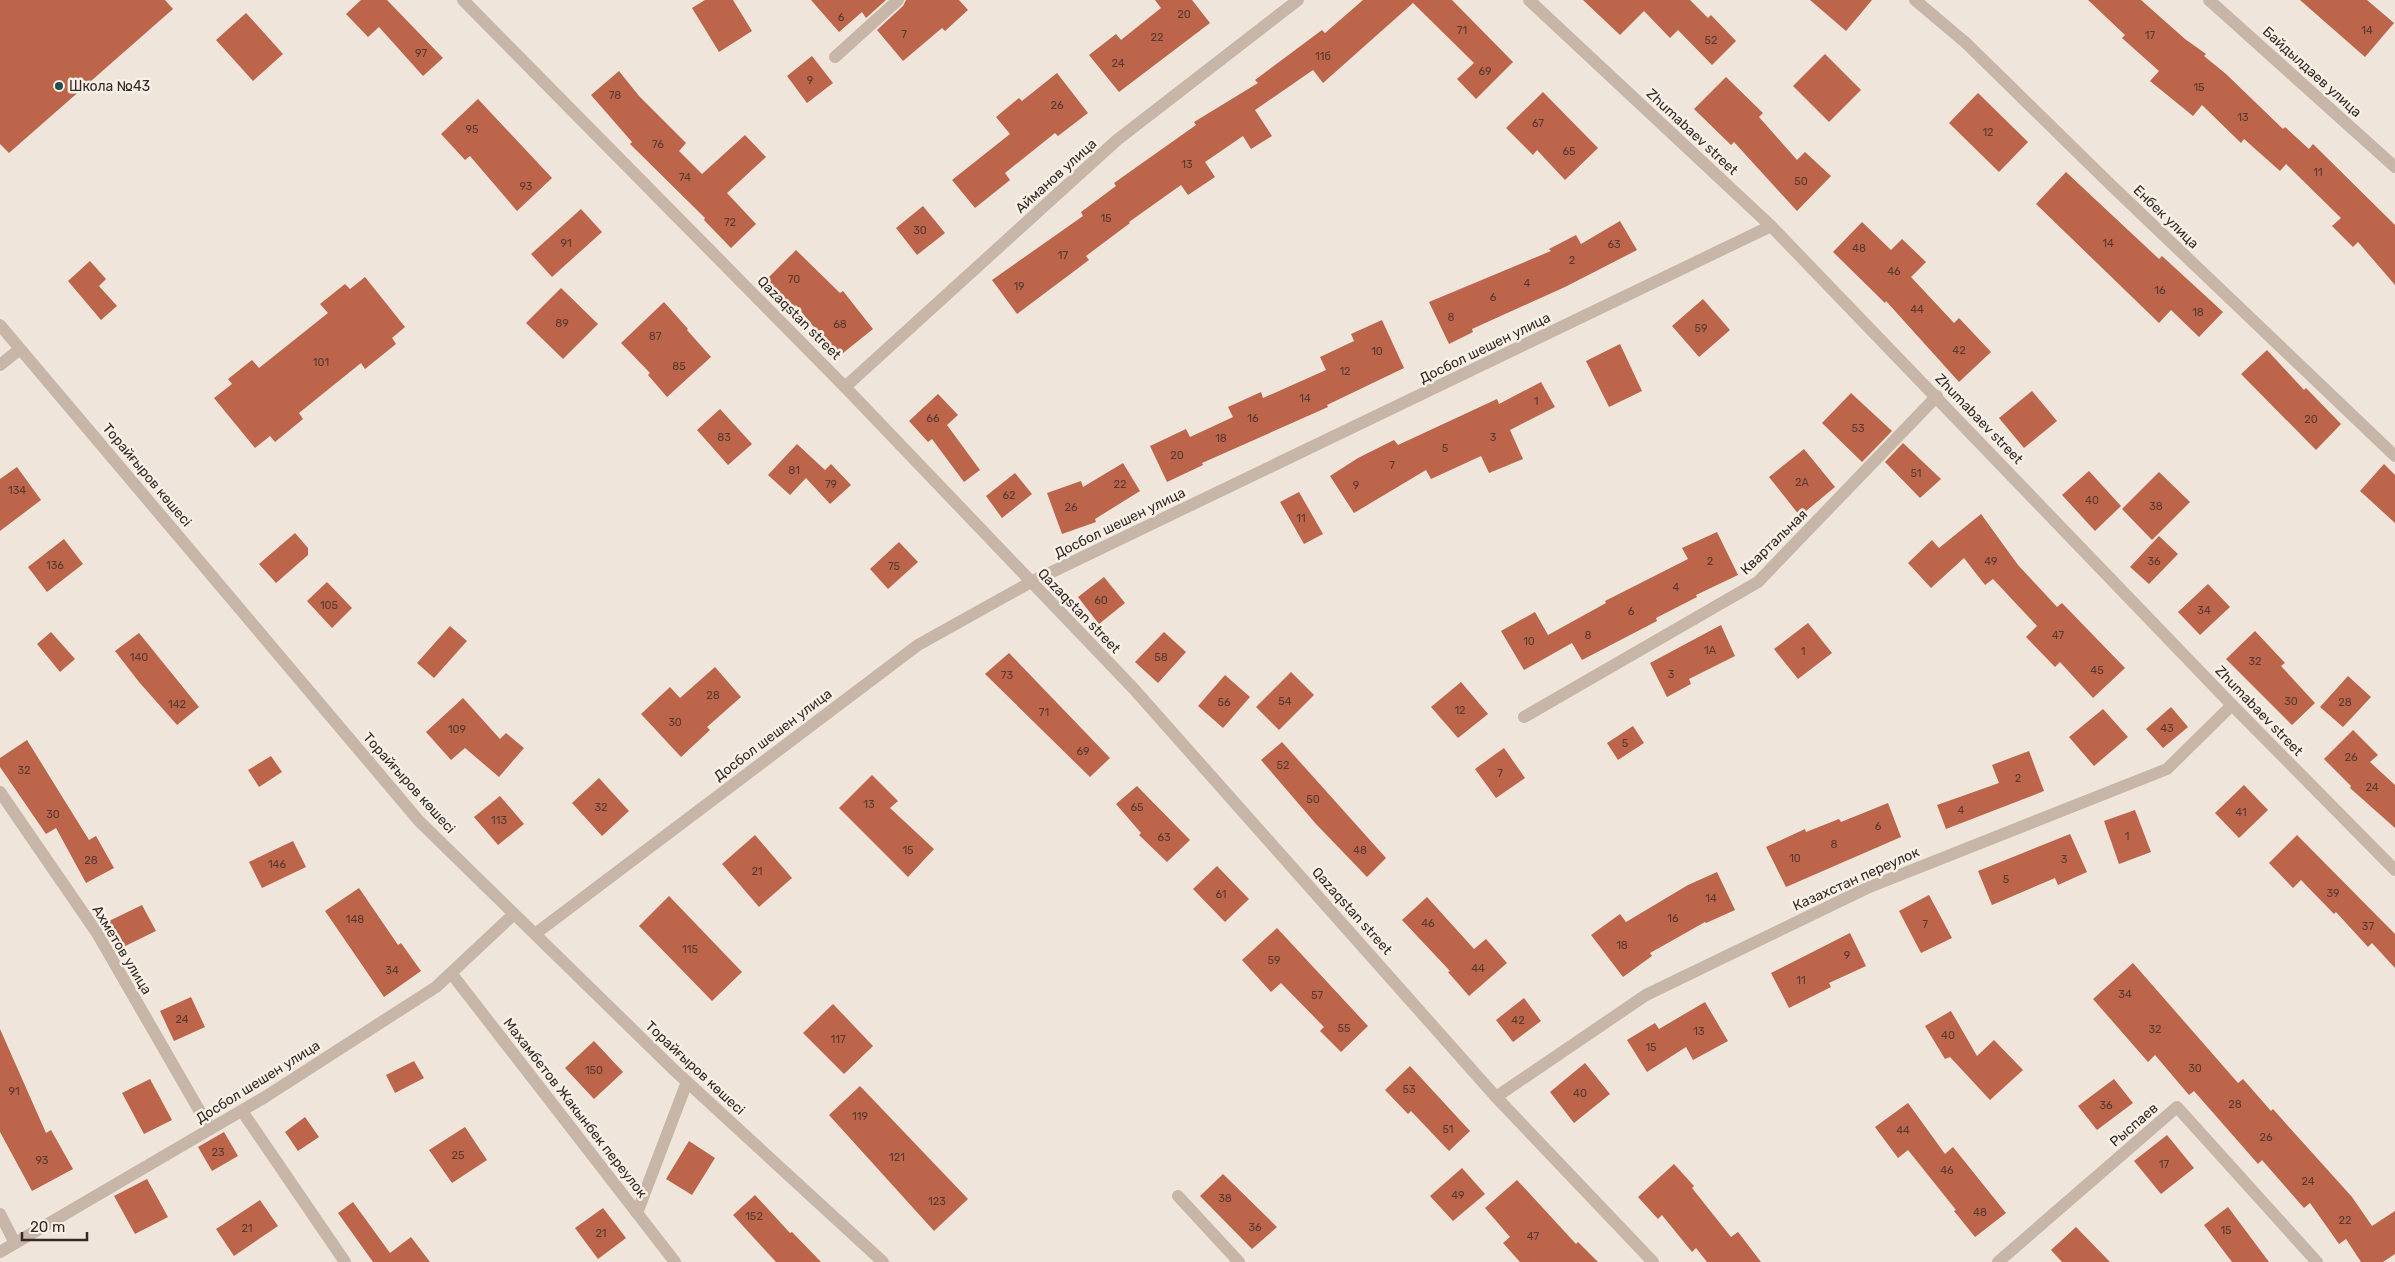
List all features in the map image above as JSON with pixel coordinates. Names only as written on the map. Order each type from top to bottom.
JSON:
[{"type":"street","points":[[835,56],[898,0]]},
{"type":"street","name":"Айманов улица","points":[[845,387],[1117,140],[1298,0]]},
{"type":"street","name":"Zhumabaev street","points":[[1529,0],[1772,226],[2232,705],[2395,870]]},
{"type":"street","name":"Енбек улица","points":[[1915,0],[1966,43],[2112,186],[2395,456]]},
{"type":"street","name":"Байдылдаев улица","points":[[2209,0],[2395,167]]},
{"type":"street","name":"Qazaqstan street","points":[[471,2],[845,387],[1133,688],[1496,1096],[1653,1262]]},
{"type":"street","name":"Досбол шешен улица","points":[[534,934],[918,645],[1031,582],[1772,226]]},
{"type":"street","name":"Торайғыров көшесі","points":[[0,325],[419,821],[687,1082],[883,1262]]},
{"type":"street","points":[[0,365],[20,349]]},
{"type":"street","name":"Квартальная","points":[[1524,717],[1758,582],[1937,396]]},
{"type":"street","name":"Казахстан переулок","points":[[1496,1096],[1654,990],[1867,888],[2167,770],[2232,705]]},
{"type":"street","name":"Ахметов улица","points":[[0,792],[96,933],[210,1129]]},
{"type":"street","name":"Досбол шешен улица","points":[[0,1252],[242,1111],[436,987],[514,914]]},
{"type":"street","name":"Махамбетов Жакынбек переулок","points":[[451,972],[675,1262]]},
{"type":"street","points":[[637,1213],[687,1082]]},
{"type":"street","name":"Рыспаев","points":[[1998,1262],[2177,1107],[2318,1262]]},
{"type":"street","points":[[242,1111],[345,1262]]},
{"type":"street","points":[[1178,1196],[1239,1262]]},
{"type":"street","points":[[0,1214],[15,1243]]},
{"type":"building","name":"Школа №43","points":[[0,0],[165,0],[173,9],[9,153],[0,144]]},
{"type":"building","points":[[361,0],[387,0],[443,58],[423,76],[379,27],[368,37],[346,14]]},
{"type":"building","points":[[705,0],[733,0],[752,31],[719,52],[692,8]]},
{"type":"building","points":[[811,0],[886,0],[866,18],[862,12],[839,32]]},
{"type":"building","points":[[906,0],[959,0],[968,10],[945,31],[942,28],[903,61],[877,30],[903,6]]},
{"type":"building","points":[[1155,0],[1192,0],[1210,23],[1119,92],[1089,55],[1116,34],[1121,40],[1161,8]]},
{"type":"building","points":[[1363,0],[1452,0],[1513,62],[1476,99],[1457,79],[1474,63],[1413,3],[1323,83],[1313,70],[1255,110],[1272,136],[1251,149],[1243,136],[1205,162],[1215,177],[1188,195],[1181,185],[1129,222],[1086,256],[1089,260],[1017,314],[992,280],[1083,216],[1081,212],[1116,186],[1114,183],[1196,125],[1194,122],[1258,83],[1255,80],[1322,30],[1325,33]]},
{"type":"building","points":[[1583,0],[1690,0],[1708,18],[1711,15],[1736,41],[1712,65],[1678,30],[1670,38],[1644,11],[1620,35]]},
{"type":"building","points":[[1810,0],[1872,0],[1846,31]]},
{"type":"building","points":[[2088,0],[2141,0],[2185,39],[2206,54],[2204,56],[2226,74],[2283,129],[2285,127],[2309,149],[2313,144],[2395,225],[2395,285],[2358,242],[2353,247],[2332,226],[2341,218],[2286,164],[2280,171],[2244,139],[2241,143],[2202,105],[2193,116],[2150,81],[2159,71],[2122,38],[2125,35]]},
{"type":"building","points":[[2300,0],[2367,0],[2394,23],[2365,57]]},
{"type":"building","points":[[246,13],[283,54],[253,81],[216,40]]},
{"type":"building","points":[[1825,54],[1861,90],[1829,122],[1793,86]]},
{"type":"building","points":[[812,56],[833,83],[807,103],[787,76]]},
{"type":"building","points":[[619,71],[639,96],[686,143],[679,151],[702,174],[745,135],[766,157],[727,193],[756,224],[731,248],[704,220],[705,218],[630,144],[632,142],[591,95]]},
{"type":"building","points":[[1057,73],[1088,113],[1058,136],[1055,133],[1005,173],[1010,180],[975,208],[952,180],[1010,134],[996,117],[1019,98],[1022,101]]},
{"type":"building","points":[[1726,77],[1763,113],[1759,117],[1797,160],[1805,152],[1831,176],[1797,211],[1734,142],[1731,145],[1694,109]]},
{"type":"building","points":[[1543,92],[1598,148],[1565,180],[1537,150],[1533,155],[1506,128]]},
{"type":"building","points":[[1978,93],[2028,142],[1999,172],[1949,123]]},
{"type":"building","points":[[478,99],[552,178],[517,211],[470,156],[465,160],[441,134]]},
{"type":"building","points":[[2066,172],[2159,259],[2162,256],[2223,312],[2199,337],[2171,310],[2159,323],[2036,204]]},
{"type":"building","points":[[923,206],[945,233],[917,255],[896,228]]},
{"type":"building","points":[[581,209],[602,232],[552,277],[531,254]]},
{"type":"building","points":[[1620,221],[1637,250],[1565,287],[1472,329],[1473,332],[1449,344],[1429,302],[1551,251],[1549,249],[1576,235],[1581,244]]},
{"type":"building","points":[[1862,222],[1891,250],[1902,239],[1926,262],[1911,277],[1954,323],[1959,318],[1991,352],[1959,382],[1886,301],[1885,303],[1833,252]]},
{"type":"building","points":[[796,250],[840,293],[843,291],[873,329],[838,357],[796,305],[792,309],[764,282]]},
{"type":"building","points":[[90,261],[106,279],[99,286],[117,306],[101,320],[68,281]]},
{"type":"building","points":[[365,277],[405,327],[392,338],[396,344],[365,369],[361,363],[299,413],[303,419],[275,442],[270,436],[255,448],[214,398],[232,384],[228,379],[252,360],[259,368],[328,313],[320,304],[345,284],[350,289]]},
{"type":"building","points":[[561,288],[598,324],[563,359],[526,323]]},
{"type":"building","points":[[1703,299],[1730,330],[1699,357],[1672,326]]},
{"type":"building","points":[[664,302],[711,357],[667,397],[648,375],[650,373],[621,343]]},
{"type":"building","points":[[1382,320],[1404,368],[1327,405],[1328,407],[1202,463],[1203,465],[1167,482],[1150,446],[1186,429],[1190,437],[1233,417],[1228,407],[1261,392],[1263,398],[1326,370],[1320,357],[1354,341],[1351,334]]},
{"type":"building","points":[[1620,344],[1642,391],[1609,407],[1586,361]]},
{"type":"building","points":[[2267,350],[2304,390],[2306,388],[2341,424],[2316,450],[2241,374]]},
{"type":"building","points":[[1541,382],[1555,407],[1510,430],[1523,459],[1489,473],[1481,456],[1431,479],[1426,470],[1354,513],[1330,476],[1358,458],[1394,440],[1398,445],[1497,399],[1499,404]]},
{"type":"building","points":[[2032,391],[2057,421],[2024,448],[1999,418]]},
{"type":"building","points":[[1851,393],[1892,431],[1862,462],[1822,423]]},
{"type":"building","points":[[938,394],[958,415],[947,425],[980,470],[964,482],[932,439],[928,442],[909,421]]},
{"type":"building","points":[[720,409],[752,444],[728,465],[697,430]]},
{"type":"building","points":[[1903,443],[1941,479],[1920,498],[1885,462]]},
{"type":"building","points":[[797,444],[825,470],[831,464],[851,485],[830,504],[806,478],[790,495],[768,475]]},
{"type":"building","points":[[1804,449],[1835,487],[1800,516],[1769,477]]},
{"type":"building","points":[[1123,463],[1140,491],[1095,519],[1096,522],[1062,534],[1047,493],[1081,481],[1083,487]]},
{"type":"building","points":[[2384,464],[2395,475],[2395,523],[2360,491]]},
{"type":"building","points":[[17,467],[41,500],[0,531],[0,479]]},
{"type":"building","points":[[2089,471],[2121,506],[2095,531],[2062,495]]},
{"type":"building","points":[[2159,472],[2190,502],[2152,540],[2122,509]]},
{"type":"building","points":[[1015,473],[1032,494],[1002,518],[986,496]]},
{"type":"building","points":[[1299,492],[1323,534],[1304,544],[1280,502]]},
{"type":"building","points":[[1981,514],[2018,565],[2057,607],[2062,603],[2125,668],[2093,698],[2060,662],[2055,667],[2026,637],[2037,626],[1993,579],[1985,585],[1964,558],[1931,588],[1908,563],[1932,540],[1939,548]]},
{"type":"building","points":[[1717,532],[1738,575],[1696,595],[1697,597],[1656,618],[1657,621],[1582,660],[1572,643],[1524,670],[1501,631],[1535,612],[1548,635],[1606,603],[1605,601],[1688,559],[1682,548]]},
{"type":"building","points":[[295,533],[308,548],[308,555],[276,583],[259,564]]},
{"type":"building","points":[[2159,536],[2178,554],[2149,584],[2130,567]]},
{"type":"building","points":[[64,539],[83,564],[47,592],[28,567]]},
{"type":"building","points":[[899,542],[918,562],[888,589],[870,569]]},
{"type":"building","points":[[1104,577],[1125,603],[1099,624],[1078,597]]},
{"type":"building","points":[[327,582],[352,608],[332,628],[307,601]]},
{"type":"building","points":[[2208,584],[2230,607],[2200,635],[2178,612]]},
{"type":"building","points":[[1808,623],[1832,653],[1798,679],[1774,649]]},
{"type":"building","points":[[1721,625],[1735,656],[1689,679],[1691,684],[1667,697],[1650,663]]},
{"type":"building","points":[[450,626],[467,641],[434,678],[417,663]]},
{"type":"building","points":[[2255,631],[2285,663],[2281,666],[2315,703],[2292,725],[2226,659]]},
{"type":"building","points":[[51,632],[75,659],[60,672],[37,644]]},
{"type":"building","points":[[1164,632],[1186,652],[1158,683],[1135,662]]},
{"type":"building","points":[[139,633],[199,707],[177,725],[139,682],[115,651]]},
{"type":"building","points":[[1009,653],[1110,758],[1090,777],[985,674]]},
{"type":"building","points":[[715,667],[741,697],[707,727],[710,730],[681,757],[641,714],[670,687],[680,698]]},
{"type":"building","points":[[1291,672],[1314,695],[1279,730],[1256,707]]},
{"type":"building","points":[[1225,675],[1250,697],[1223,728],[1198,706]]},
{"type":"building","points":[[2348,676],[2371,697],[2343,727],[2320,707]]},
{"type":"building","points":[[1461,682],[1488,714],[1458,738],[1431,707]]},
{"type":"building","points":[[463,698],[500,739],[506,733],[524,748],[499,777],[465,748],[451,760],[426,732]]},
{"type":"building","points":[[2171,707],[2188,727],[2163,748],[2146,729]]},
{"type":"building","points":[[2103,709],[2128,737],[2094,766],[2069,737]]},
{"type":"building","points":[[1633,726],[1644,743],[1618,760],[1607,743]]},
{"type":"building","points":[[2353,730],[2378,755],[2370,762],[2395,785],[2395,828],[2350,788],[2351,786],[2324,759]]},
{"type":"building","points":[[27,740],[89,840],[96,836],[114,868],[86,883],[56,828],[46,834],[0,767],[0,758]]},
{"type":"building","points":[[1282,742],[1386,858],[1367,877],[1316,824],[1261,760]]},
{"type":"building","points":[[1504,748],[1525,778],[1496,798],[1475,769]]},
{"type":"building","points":[[2029,751],[2044,791],[1946,829],[1937,805],[1999,783],[1992,765]]},
{"type":"building","points":[[271,756],[282,772],[259,787],[248,770]]},
{"type":"building","points":[[872,775],[898,801],[890,808],[934,849],[908,877],[839,808]]},
{"type":"building","points":[[599,778],[629,811],[602,836],[572,803]]},
{"type":"building","points":[[2244,785],[2268,810],[2239,838],[2215,813]]},
{"type":"building","points":[[1137,786],[1190,840],[1167,862],[1139,835],[1141,833],[1116,804]]},
{"type":"building","points":[[500,796],[524,824],[498,845],[474,817]]},
{"type":"building","points":[[1888,803],[1901,837],[1786,887],[1766,847],[1805,829],[1806,832],[1839,819],[1841,822]]},
{"type":"building","points":[[2135,810],[2151,852],[2119,864],[2104,821]]},
{"type":"building","points":[[2070,834],[2087,872],[2058,885],[2055,878],[1992,905],[1978,871]]},
{"type":"building","points":[[755,835],[792,878],[759,907],[722,864]]},
{"type":"building","points":[[2297,835],[2395,934],[2395,968],[2372,943],[2368,947],[2336,912],[2334,914],[2301,880],[2293,888],[2269,863]]},
{"type":"building","points":[[293,841],[306,867],[262,888],[249,862]]},
{"type":"building","points":[[1217,866],[1249,899],[1225,922],[1193,889]]},
{"type":"building","points":[[1717,872],[1735,910],[1705,922],[1650,953],[1652,956],[1623,977],[1591,935],[1620,914],[1626,922],[1688,885]]},
{"type":"building","points":[[359,888],[398,945],[401,943],[421,971],[384,997],[325,911]]},
{"type":"building","points":[[1929,895],[1952,938],[1921,953],[1899,911]]},
{"type":"building","points":[[669,896],[742,972],[712,1001],[639,926]]},
{"type":"building","points":[[1427,897],[1474,949],[1486,939],[1507,963],[1469,996],[1448,972],[1450,971],[1402,920]]},
{"type":"building","points":[[142,905],[156,931],[121,948],[107,922]]},
{"type":"building","points":[[1277,928],[1368,1026],[1341,1052],[1320,1031],[1324,1027],[1281,983],[1271,992],[1242,960]]},
{"type":"building","points":[[1850,933],[1866,966],[1829,983],[1831,987],[1789,1008],[1771,973]]},
{"type":"building","points":[[2133,963],[2238,1083],[2243,1079],[2271,1111],[2273,1109],[2352,1197],[2372,1226],[2395,1211],[2395,1254],[2383,1262],[2361,1262],[2346,1239],[2339,1244],[2310,1203],[2304,1208],[2262,1160],[2258,1164],[2194,1091],[2189,1095],[2155,1055],[2148,1062],[2093,999]]},
{"type":"building","points":[[191,997],[205,1027],[174,1041],[160,1011]]},
{"type":"building","points":[[1524,998],[1541,1021],[1513,1042],[1496,1020]]},
{"type":"building","points":[[1705,1002],[1728,1041],[1693,1060],[1686,1047],[1647,1072],[1627,1040],[1655,1023],[1659,1029]]},
{"type":"building","points":[[833,1004],[873,1046],[844,1074],[803,1033]]},
{"type":"building","points":[[1951,1011],[1977,1056],[1994,1040],[2023,1070],[1990,1100],[1950,1057],[1945,1059],[1925,1026]]},
{"type":"building","points":[[0,1029],[46,1133],[51,1130],[73,1169],[32,1191],[0,1132]]},
{"type":"building","points":[[594,1041],[623,1072],[594,1099],[565,1068]]},
{"type":"building","points":[[414,1061],[424,1078],[395,1093],[386,1075]]},
{"type":"building","points":[[1585,1063],[1610,1094],[1574,1123],[1550,1092]]},
{"type":"building","points":[[1410,1066],[1470,1131],[1449,1151],[1411,1111],[1408,1114],[1385,1090]]},
{"type":"building","points":[[150,1079],[172,1120],[144,1134],[122,1093]]},
{"type":"building","points":[[2114,1079],[2133,1103],[2097,1130],[2078,1106]]},
{"type":"building","points":[[860,1086],[968,1199],[934,1231],[829,1115]]},
{"type":"building","points":[[1908,1103],[1945,1154],[1953,1147],[2006,1213],[1975,1237],[1908,1150],[1898,1158],[1875,1127]]},
{"type":"building","points":[[305,1117],[319,1137],[298,1151],[285,1132]]},
{"type":"building","points":[[465,1127],[487,1160],[452,1183],[429,1150]]},
{"type":"building","points":[[224,1132],[238,1156],[212,1171],[198,1147]]},
{"type":"building","points":[[2167,1135],[2194,1168],[2161,1194],[2134,1161]]},
{"type":"building","points":[[689,1141],[715,1158],[692,1195],[666,1179]]},
{"type":"building","points":[[1674,1164],[1694,1186],[1692,1188],[1731,1237],[1738,1232],[1761,1262],[1707,1262],[1696,1248],[1692,1252],[1662,1215],[1658,1219],[1638,1197]]},
{"type":"building","points":[[1462,1168],[1485,1194],[1453,1221],[1430,1196]]},
{"type":"building","points":[[1223,1174],[1277,1227],[1252,1249],[1200,1196]]},
{"type":"building","points":[[147,1179],[168,1217],[135,1234],[114,1196]]},
{"type":"building","points":[[1517,1180],[1576,1244],[1578,1242],[1598,1262],[1520,1262],[1503,1243],[1510,1237],[1485,1208]]},
{"type":"building","points":[[755,1195],[790,1233],[792,1232],[821,1262],[776,1262],[733,1215]]},
{"type":"building","points":[[260,1200],[278,1226],[234,1256],[216,1229]]},
{"type":"building","points":[[353,1202],[390,1253],[411,1237],[430,1262],[373,1262],[338,1213]]},
{"type":"building","points":[[2228,1207],[2269,1262],[2232,1262],[2204,1225]]},
{"type":"building","points":[[603,1208],[626,1238],[598,1259],[575,1228]]},
{"type":"building","points":[[2076,1227],[2110,1262],[2062,1262],[2051,1250]]},
{"type":"place","name":"Школа №43","points":[[59,86]]}]
